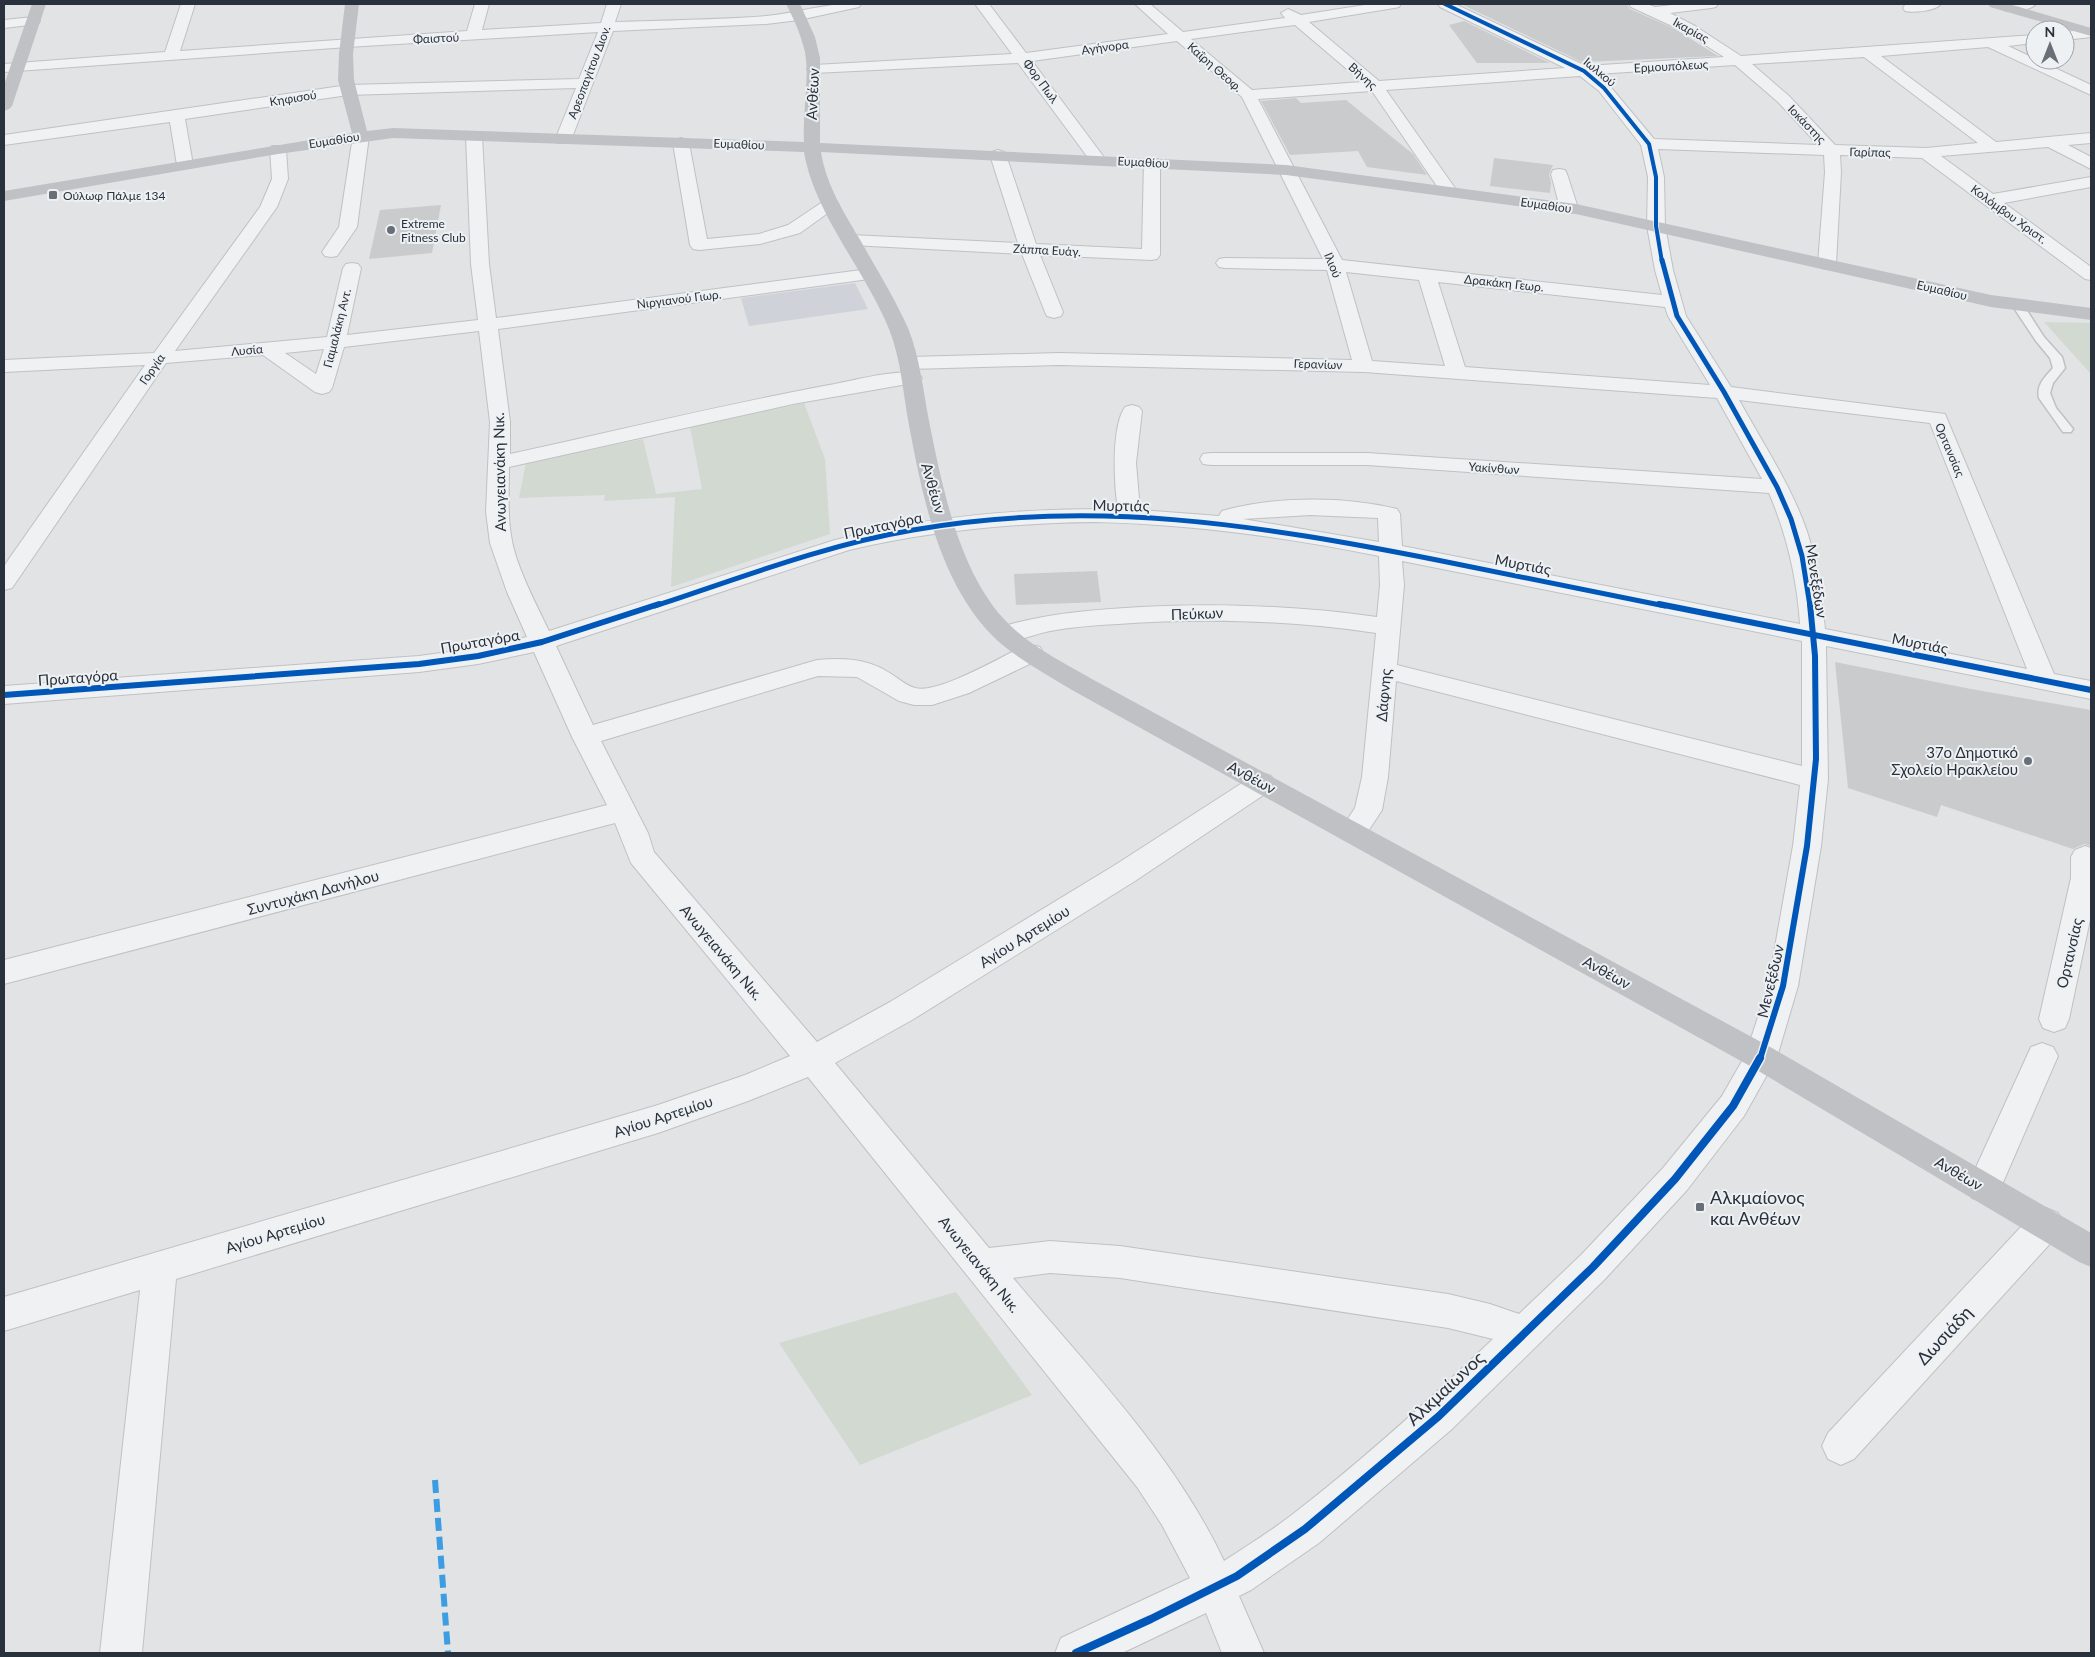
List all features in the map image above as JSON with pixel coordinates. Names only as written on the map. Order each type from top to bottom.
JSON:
[{"type":"street","points":[[5,101],[10,68],[34,21],[39,4]]},
{"type":"street","points":[[171,55],[188,4]]},
{"type":"street","points":[[331,252],[348,227],[361,136],[348,90],[346,72],[352,4]]},
{"type":"street","points":[[473,36],[482,4]]},
{"type":"street","name":"Αρεοπαγίτου Διον.","points":[[564,140],[614,4]]},
{"type":"street","name":"Φαιστού","points":[[10,68],[348,43],[607,27],[749,21],[796,10],[854,4]]},
{"type":"street","name":"Φορ Πωλ","points":[[982,4],[1098,160]]},
{"type":"street","name":"Καΐρη Θεοφ.","points":[[1142,4],[1248,95],[1286,170]]},
{"type":"street","name":"Βήνης","points":[[1274,4],[1298,20],[1377,87],[1449,191]]},
{"type":"street","name":"Αγήνορα","points":[[814,69],[1024,58],[1298,20],[1394,4]]},
{"type":"street","name":"Ιωλκού","points":[[1445,4],[1584,71],[1604,88],[1648,144],[1656,177],[1656,226]]},
{"type":"street","name":"Ικαρίας","points":[[1636,4],[1656,11],[1714,42],[1742,62]]},
{"type":"street","points":[[1656,11],[1711,4]]},
{"type":"street","points":[[1910,8],[1934,4]]},
{"type":"street","points":[[2001,5],[2029,4]]},
{"type":"street","points":[[2001,5],[2091,32]]},
{"type":"street","name":"Ανθέων","points":[[796,10],[811,45],[814,69],[810,123],[812,146],[820,181],[830,205],[892,314],[911,371],[923,447],[931,482],[945,525],[966,580],[976,599],[995,624],[1031,653],[1121,707],[1353,832],[1761,1057],[2091,1251]]},
{"type":"street","points":[[4,24],[34,21]]},
{"type":"street","points":[[2075,34],[2091,32]]},
{"type":"street","name":"Ερμουπόλεως","points":[[1248,95],[1584,71],[1742,62],[2025,41]]},
{"type":"street","points":[[1992,43],[2091,91]]},
{"type":"street","points":[[1868,52],[1994,148]]},
{"type":"street","name":"Ιοκάστης","points":[[1742,62],[1815,131],[1830,151],[1833,172],[1827,264]]},
{"type":"street","name":"Κηφισού","points":[[4,140],[348,90],[585,83]]},
{"type":"street","points":[[177,116],[185,165]]},
{"type":"street","name":"Ευμαθίου","points":[[4,196],[361,136],[423,133],[564,140],[812,146],[1152,162],[1286,170],[1569,208],[2018,306],[2091,314]]},
{"type":"street","name":"Ανωγειανάκη Νικ.","points":[[474,136],[480,264],[500,422],[497,512],[501,543],[519,592],[585,738],[634,833],[641,856],[813,1060],[1122,1437],[1158,1484],[1184,1525],[1216,1588],[1243,1653]]},
{"type":"street","name":"Γαρίπας","points":[[1648,144],[1926,153],[2091,138]]},
{"type":"street","points":[[2051,142],[2091,164]]},
{"type":"street","points":[[680,143],[699,245],[760,239],[794,229],[830,205]]},
{"type":"street","name":"Γοργία","points":[[4,583],[272,200],[280,179],[278,149]]},
{"type":"street","name":"Κολόμβου Χριστ.","points":[[1926,153],[2091,275]]},
{"type":"street","points":[[998,155],[1029,250],[1054,312]]},
{"type":"street","name":"Ζάππα Ευάγ.","points":[[851,240],[1151,255],[1152,162]]},
{"type":"street","name":"Ιλιού","points":[[1286,170],[1335,265],[1364,366]]},
{"type":"street","points":[[1559,174],[1569,208]]},
{"type":"street","points":[[1990,200],[2091,182]]},
{"type":"street","name":"Μενεξέδων","points":[[1656,226],[1676,316],[1724,392],[1777,487],[1791,519],[1802,556],[1811,609],[1816,701],[1815,779],[1802,883],[1783,986],[1761,1057]]},
{"type":"street","name":"Δρακάκη Γεωρ.","points":[[1225,263],[1335,265],[1672,302]]},
{"type":"street","name":"Γιαμαλάκη Αντ.","points":[[266,348],[322,388],[336,341],[352,268]]},
{"type":"street","name":"Νιργιανού Γιωρ.","points":[[488,323],[869,274]]},
{"type":"street","points":[[1427,275],[1457,372]]},
{"type":"street","name":"Λυσία","points":[[4,366],[160,358],[336,341],[488,323]]},
{"type":"street","name":"Γερανίων","points":[[499,463],[793,398],[872,383],[911,371],[1059,359],[1364,366],[1724,392]]},
{"type":"street","name":"Ορτανσίας","points":[[1724,392],[1938,418],[2044,680]]},
{"type":"street","points":[[1130,516],[1124,466],[1132,411]]},
{"type":"street","name":"Υακίνθων","points":[[1211,459],[1367,459],[1777,487]]},
{"type":"street","points":[[1224,524],[1231,515],[1242,512],[1296,509],[1377,510],[1390,514],[1392,551]]},
{"type":"street","name":"Μυρτιάς","points":[[945,525],[1040,518],[1130,516],[1224,524],[1298,534],[2091,690]]},
{"type":"street","name":"Πρωταγόρα","points":[[4,695],[419,664],[478,656],[542,642],[844,545],[905,531],[945,525]]},
{"type":"street","name":"Δάφνης","points":[[1353,832],[1365,816],[1373,796],[1389,627],[1392,551]]},
{"type":"street","name":"Πεύκων","points":[[1007,634],[1039,625],[1078,620],[1201,612],[1295,614],[1389,627]]},
{"type":"street","points":[[585,738],[817,668],[846,667],[868,671],[911,696],[921,697],[942,693],[1031,653]]},
{"type":"street","points":[[1385,670],[1815,779]]},
{"type":"street","name":"Αγίου Αρτεμίου","points":[[4,1314],[658,1119],[813,1060],[942,986],[1113,881],[1197,828],[1262,783]]},
{"type":"street","name":"Συντυχάκη Δανήλου","points":[[4,972],[622,812]]},
{"type":"street","name":"Ορτανσίας","points":[[2054,1019],[2087,872]]},
{"type":"street","points":[[1984,1187],[2042,1056]]},
{"type":"street","name":"Αλκμαίωνος","points":[[1076,1653],[1216,1588],[1284,1544],[1344,1498],[1426,1427],[1593,1266],[1674,1178],[1733,1106],[1761,1057]]},
{"type":"street","name":"Δωσιάδη","points":[[1841,1446],[2046,1224]]},
{"type":"street","points":[[980,1265],[1050,1257],[1120,1262],[1448,1311],[1490,1321],[1525,1333]]},
{"type":"street","points":[[121,1653],[160,1268]]},
{"type":"lane","points":[[2018,306],[2056,357],[2059,368],[2044,388],[2044,394],[2050,408],[2067,429]]},
{"type":"shaded area","points":[[855,283],[868,309],[749,326],[741,298]]},
{"type":"shaded area","points":[[2044,322],[2091,323],[2091,374]]},
{"type":"shaded area","points":[[804,403],[825,459],[830,534],[671,587],[675,497],[604,501],[605,495],[519,498],[526,463],[643,439],[656,494],[702,489],[690,427]]},
{"type":"shaded area","points":[[956,1292],[1032,1395],[860,1465],[779,1343]]},
{"type":"building","points":[[1461,4],[1627,4],[1630,9],[1675,29],[1718,56],[1582,62]]},
{"type":"building","points":[[1464,21],[1550,63],[1477,63],[1449,25]]},
{"type":"building","points":[[1296,98],[1301,103],[1346,100],[1413,154],[1427,175],[1367,167],[1358,151],[1290,155],[1261,101]]},
{"type":"building","points":[[1494,158],[1553,165],[1549,174],[1551,183],[1550,193],[1490,186]]},
{"type":"building","name":"Extreme Fitness Club","points":[[441,205],[432,253],[369,259],[380,210]]},
{"type":"building","points":[[1097,571],[1101,602],[1016,605],[1014,574]]},
{"type":"building","points":[[1835,662],[2091,710],[2091,846],[2084,844],[2073,849],[1941,805],[1937,817],[1848,788]]},
{"type":"marked path","points":[[435,1480],[448,1653]]},
{"type":"cycle path","points":[[1076,1653],[1151,1619],[1237,1576],[1305,1529],[1439,1416],[1593,1267],[1675,1179],[1717,1127],[1733,1106],[1761,1057],[1783,986],[1807,846],[1816,759],[1815,656],[1811,609],[1802,556],[1791,519],[1777,487],[1724,392],[1677,316],[1664,270],[1656,226],[1656,177],[1649,144],[1604,88],[1584,71],[1445,4]]},
{"type":"cycle path","points":[[4,695],[419,664],[478,656],[542,642],[843,545],[949,524],[985,520],[1094,515],[1156,517],[1207,522],[1334,540],[2091,690]]},
{"type":"place","name":"Ούλωφ Πάλμε 134","points":[[53,195]]},
{"type":"place","name":"Extreme Fitness Club","points":[[391,230]]},
{"type":"place","name":"37ο Δημοτικό Σχολείο Ηρακλείου","points":[[2028,761]]},
{"type":"place","name":"Αλκμαίονος και Ανθέων","points":[[1700,1207]]}]
